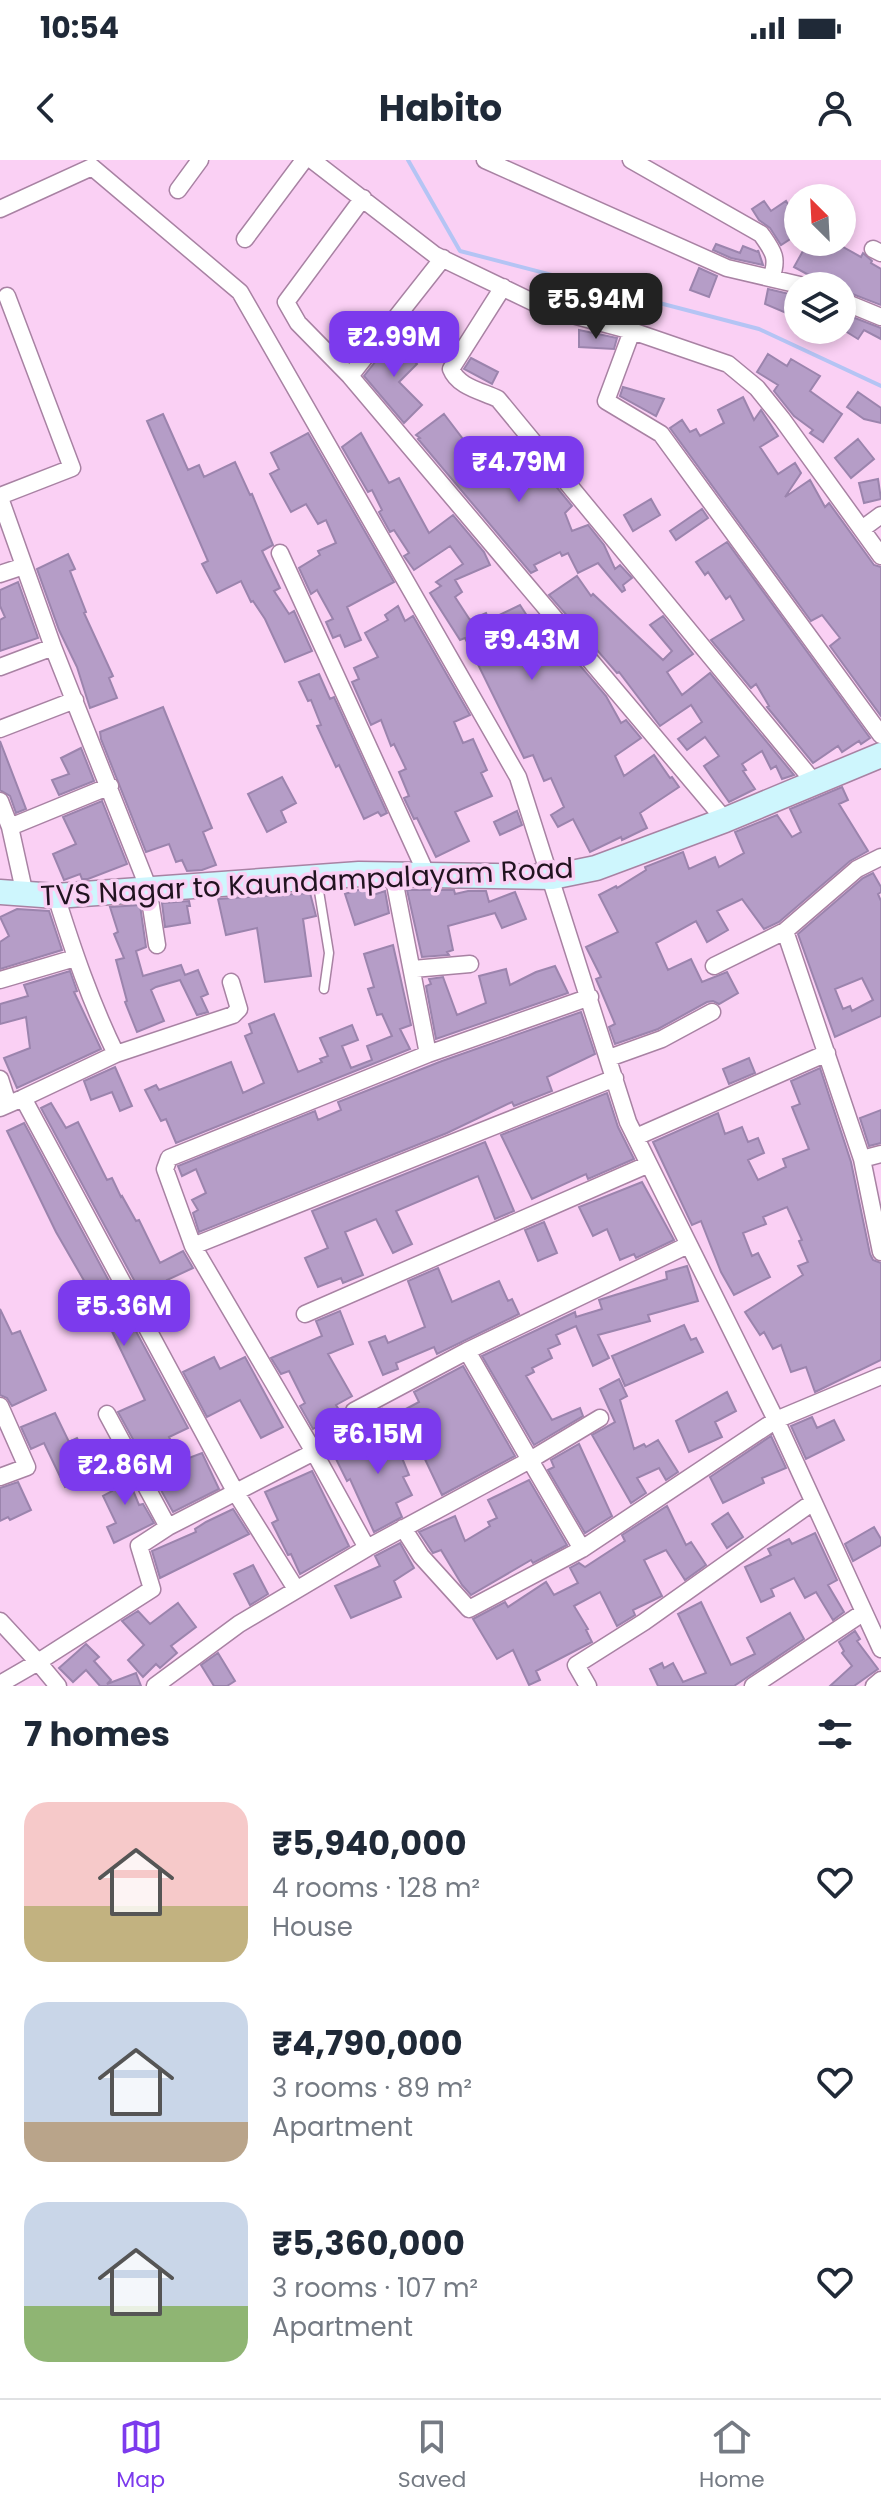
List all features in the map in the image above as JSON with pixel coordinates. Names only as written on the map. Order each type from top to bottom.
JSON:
[{"type":"street","points":[[178,190],[200,160]]},
{"type":"street","points":[[245,239],[304,160]]},
{"type":"street","points":[[485,160],[727,268],[784,281]]},
{"type":"street","points":[[631,160],[761,234],[776,254],[776,266],[771,278]]},
{"type":"street","points":[[321,162],[443,258],[543,307],[632,331],[728,364],[757,388],[881,556]]},
{"type":"street","points":[[0,209],[92,167],[240,292],[518,777],[628,1122],[776,1420],[881,1649]]},
{"type":"street","points":[[363,198],[286,302],[298,323],[350,376],[725,820]]},
{"type":"street","points":[[350,376],[443,258]]},
{"type":"street","points":[[503,287],[451,369],[454,377],[498,399],[814,782]]},
{"type":"street","points":[[7,296],[72,468],[0,497],[53,647],[148,887],[157,945]]},
{"type":"street","points":[[856,307],[881,317]]},
{"type":"street","points":[[632,331],[606,401],[661,434],[881,735]]},
{"type":"street","points":[[862,529],[881,515]]},
{"type":"street","points":[[280,553],[427,875]]},
{"type":"street","points":[[0,574],[24,566]]},
{"type":"street","points":[[0,667],[53,647]]},
{"type":"street","points":[[0,729],[75,700]]},
{"type":"street","name":"TVS Nagar to Kaundampalayam Road","points":[[0,892],[56,896],[318,876],[552,877],[596,868],[725,820],[881,755]]},
{"type":"street","points":[[10,827],[110,786]]},
{"type":"street","points":[[0,801],[10,827],[25,895]]},
{"type":"street","points":[[714,966],[785,931],[857,869],[881,857]]},
{"type":"street","points":[[393,874],[428,1054]]},
{"type":"street","points":[[56,896],[75,958],[116,1054]]},
{"type":"street","points":[[785,931],[862,1159],[881,1252]]},
{"type":"street","points":[[0,980],[75,958]]},
{"type":"street","points":[[413,969],[470,964]]},
{"type":"street","points":[[10,1103],[116,1054],[233,1015],[239,1009],[231,982]]},
{"type":"street","points":[[367,1548],[193,1246],[165,1169],[169,1158],[428,1054],[590,997]]},
{"type":"street","points":[[609,1058],[662,1039],[712,1012]]},
{"type":"street","points":[[636,1137],[827,1053]]},
{"type":"street","points":[[193,1246],[615,1078]]},
{"type":"street","points":[[0,1079],[10,1103],[236,1493],[296,1589]]},
{"type":"street","points":[[862,1159],[881,1154]]},
{"type":"street","points":[[305,1314],[647,1165]]},
{"type":"street","points":[[354,1411],[467,1351],[688,1245]]},
{"type":"street","points":[[467,1351],[582,1549]]},
{"type":"street","points":[[403,1528],[421,1556],[469,1609],[582,1549],[776,1420],[881,1376]]},
{"type":"street","points":[[0,1406],[27,1467],[0,1477]]},
{"type":"street","points":[[107,1414],[168,1527]]},
{"type":"street","points":[[155,1686],[239,1624],[296,1589],[600,1418]]},
{"type":"street","points":[[0,1684],[152,1589],[139,1546],[168,1527],[314,1452]]},
{"type":"street","points":[[588,1686],[576,1665],[644,1622],[813,1502]]},
{"type":"street","points":[[753,1686],[864,1612]]},
{"type":"street","points":[[0,1621],[58,1686]]},
{"type":"street","points":[[874,1686],[881,1680]]},
{"type":"lane","points":[[318,876],[317,888],[329,953],[324,989]]},
{"type":"building","points":[[764,201],[771,211],[784,202],[784,243],[781,245],[752,209]]},
{"type":"building","points":[[716,244],[740,253],[743,246],[758,250],[763,265],[731,258],[713,250]]},
{"type":"building","points":[[863,253],[881,269],[881,305],[856,295],[856,272],[803,272],[794,267],[800,256],[856,254],[861,257]]},
{"type":"building","points":[[699,268],[717,276],[709,297],[690,290]]},
{"type":"building","points":[[768,289],[784,293],[784,312],[765,304]]},
{"type":"building","points":[[612,304],[645,307],[644,318],[611,314]]},
{"type":"building","points":[[856,318],[881,328],[881,339],[864,330],[858,339]]},
{"type":"building","points":[[579,330],[617,338],[614,349],[579,347]]},
{"type":"building","points":[[395,337],[413,355],[410,357],[417,364],[399,382],[422,405],[404,423],[364,376]]},
{"type":"building","points":[[768,354],[787,366],[791,359],[820,376],[810,391],[842,414],[823,442],[810,433],[813,430],[794,416],[774,391],[778,385],[757,372]]},
{"type":"building","points":[[471,358],[498,372],[492,384],[464,369]]},
{"type":"building","points":[[623,387],[664,399],[656,416],[620,396]]},
{"type":"building","points":[[858,392],[881,408],[881,423],[864,419],[847,407]]},
{"type":"building","points":[[743,397],[754,420],[761,410],[778,436],[760,447],[778,474],[795,463],[801,473],[785,497],[810,480],[825,507],[829,503],[874,565],[881,567],[881,716],[830,646],[840,638],[822,615],[811,621],[670,428],[682,420],[690,432],[696,429],[700,436],[724,423],[718,410]]},
{"type":"building","points":[[163,414],[188,470],[199,465],[204,477],[235,462],[273,545],[262,551],[280,588],[274,591],[289,614],[294,611],[312,651],[285,662],[265,619],[251,602],[241,581],[217,593],[202,564],[208,561],[147,421]]},
{"type":"building","points":[[444,414],[472,451],[469,454],[487,478],[508,461],[505,455],[523,446],[572,506],[565,513],[572,531],[588,525],[604,545],[615,569],[620,565],[632,578],[623,585],[625,590],[622,592],[598,563],[578,573],[568,553],[562,556],[560,552],[534,565],[537,570],[531,573],[418,439],[416,435]]},
{"type":"building","points":[[308,433],[394,582],[347,607],[361,640],[345,647],[340,635],[333,638],[326,622],[333,619],[317,590],[311,594],[299,568],[320,555],[318,551],[336,543],[326,520],[318,524],[306,504],[291,512],[270,474],[279,469],[271,453]]},
{"type":"building","points":[[361,433],[389,483],[399,478],[429,533],[453,515],[484,552],[490,565],[455,580],[462,592],[455,597],[470,620],[486,613],[489,620],[520,605],[533,625],[541,620],[566,660],[572,656],[606,696],[621,723],[626,720],[641,738],[615,756],[624,776],[654,755],[672,777],[679,787],[640,813],[647,828],[590,852],[573,819],[558,827],[551,815],[564,807],[551,778],[544,781],[533,755],[524,758],[465,638],[460,640],[430,593],[441,586],[436,582],[463,564],[450,546],[414,570],[404,556],[409,553],[394,530],[390,532],[372,490],[368,492],[342,447]]},
{"type":"building","points":[[858,439],[874,459],[851,478],[835,458]]},
{"type":"building","points":[[878,479],[881,499],[864,503],[859,483]]},
{"type":"building","points":[[651,499],[660,515],[633,531],[624,515]]},
{"type":"building","points":[[702,509],[708,518],[676,540],[670,531]]},
{"type":"building","points":[[727,542],[870,738],[842,752],[838,746],[813,763],[767,707],[756,684],[751,688],[711,640],[744,620],[730,596],[726,599],[708,572],[705,575],[696,562]]},
{"type":"building","points":[[68,554],[75,569],[70,571],[84,613],[113,676],[109,678],[117,698],[90,708],[77,667],[59,630],[37,569]]},
{"type":"building","points":[[577,576],[591,596],[593,594],[663,660],[672,651],[650,625],[663,616],[693,654],[667,672],[682,695],[710,673],[794,775],[782,779],[776,766],[771,769],[762,751],[742,764],[755,789],[729,802],[704,766],[719,756],[705,737],[687,750],[678,739],[702,722],[691,705],[660,726],[619,672],[549,595]]},
{"type":"building","points":[[18,582],[38,638],[0,651],[0,620],[5,617],[0,606],[0,590]]},
{"type":"building","points":[[398,606],[405,621],[413,616],[470,715],[454,722],[463,743],[473,739],[487,770],[481,773],[492,796],[455,812],[469,841],[436,857],[404,798],[409,796],[399,772],[406,769],[394,744],[391,746],[381,720],[371,725],[352,682],[359,679],[354,668],[378,657],[365,633],[388,620],[385,615]]},
{"type":"building","points":[[319,674],[330,699],[334,697],[387,813],[381,816],[378,812],[364,819],[317,726],[321,725],[311,700],[308,701],[299,682]]},
{"type":"building","points":[[163,707],[212,828],[203,832],[216,865],[202,870],[187,871],[182,860],[176,862],[169,844],[146,852],[101,739],[100,732]]},
{"type":"building","points":[[0,741],[26,809],[16,813],[10,796],[0,790]]},
{"type":"building","points":[[81,748],[94,781],[59,795],[52,780],[69,774],[61,758]]},
{"type":"building","points":[[282,777],[296,803],[281,811],[286,822],[267,832],[248,794]]},
{"type":"building","points":[[842,787],[848,800],[839,804],[868,851],[850,861],[779,922],[764,929],[742,899],[717,911],[728,930],[707,942],[696,921],[656,943],[668,970],[691,959],[702,982],[727,972],[738,993],[719,1004],[707,1002],[658,1029],[615,1044],[609,1027],[615,1024],[596,979],[601,977],[586,947],[618,932],[599,895],[617,888],[646,870],[645,867],[683,852],[689,869],[715,857],[719,867],[744,853],[735,832],[777,815],[792,837],[801,832],[790,809]]},
{"type":"building","points":[[102,801],[127,864],[88,879],[82,879],[80,874],[64,880],[53,854],[76,844],[63,817]]},
{"type":"building","points":[[517,811],[522,825],[500,835],[494,822]]},
{"type":"building","points":[[873,873],[881,887],[878,894],[881,901],[881,1016],[835,1037],[798,934],[863,878]],"holes":[[[862,978],[873,1000],[852,1011],[850,1006],[843,1009],[835,989]]]},
{"type":"building","points":[[367,889],[370,896],[385,891],[389,913],[355,925],[345,894]]},
{"type":"building","points":[[407,890],[454,890],[455,894],[486,891],[489,902],[515,892],[526,919],[502,928],[495,913],[448,926],[453,950],[447,952],[449,955],[422,957]]},
{"type":"building","points":[[310,893],[316,916],[303,919],[311,976],[265,982],[257,928],[226,935],[218,899]]},
{"type":"building","points":[[189,901],[190,923],[165,927],[162,903]]},
{"type":"building","points":[[140,905],[146,947],[136,951],[143,976],[181,965],[185,975],[198,970],[208,994],[201,997],[208,1012],[197,1015],[180,980],[151,990],[164,1021],[137,1032],[125,1002],[116,960],[124,958],[114,934],[118,932],[110,907]]},
{"type":"building","points":[[17,909],[49,911],[62,950],[0,969],[0,942],[9,936],[0,917]]},
{"type":"building","points":[[393,945],[411,1025],[400,1029],[410,1049],[176,1143],[166,1119],[161,1121],[145,1090],[156,1085],[159,1090],[231,1062],[243,1093],[264,1083],[245,1036],[252,1033],[249,1024],[274,1014],[298,1072],[322,1062],[320,1059],[328,1056],[320,1038],[352,1025],[358,1040],[342,1046],[351,1068],[372,1060],[367,1046],[392,1036],[382,1014],[377,1015],[368,989],[374,987],[364,954]]},
{"type":"building","points":[[555,966],[568,993],[436,1039],[426,986],[431,984],[429,979],[443,977],[457,1015],[486,1003],[479,976],[506,969],[510,985]]},
{"type":"building","points":[[70,971],[77,991],[74,992],[101,1049],[17,1088],[4,1058],[30,1048],[26,1017],[0,1024],[0,1004],[28,996],[24,985]]},
{"type":"building","points":[[581,1012],[595,1054],[547,1077],[552,1091],[514,1106],[512,1102],[447,1133],[199,1232],[193,1213],[198,1210],[192,1200],[206,1193],[196,1169],[182,1176],[178,1166],[315,1111],[318,1120],[341,1110],[338,1102]]},
{"type":"building","points":[[749,1058],[755,1073],[729,1084],[723,1069]]},
{"type":"building","points":[[115,1067],[132,1106],[120,1111],[112,1092],[91,1100],[84,1081]]},
{"type":"building","points":[[820,1068],[851,1162],[870,1254],[873,1260],[881,1263],[881,1360],[815,1392],[806,1367],[791,1372],[781,1345],[773,1349],[764,1332],[760,1335],[745,1312],[803,1275],[798,1266],[808,1262],[787,1207],[763,1217],[766,1224],[743,1233],[752,1256],[758,1253],[770,1277],[734,1295],[721,1272],[701,1221],[692,1225],[653,1142],[718,1113],[725,1134],[742,1127],[748,1142],[758,1138],[764,1153],[748,1160],[758,1180],[786,1167],[783,1159],[809,1149],[792,1107],[800,1104],[791,1081]]},
{"type":"building","points":[[607,1093],[618,1127],[634,1159],[588,1179],[586,1174],[532,1199],[501,1135]]},
{"type":"building","points":[[51,1103],[66,1128],[78,1122],[107,1180],[112,1178],[136,1221],[139,1220],[160,1263],[183,1251],[193,1268],[167,1280],[172,1294],[147,1304],[41,1108]]},
{"type":"building","points":[[881,1110],[881,1143],[869,1146],[860,1118]]},
{"type":"building","points":[[24,1123],[188,1428],[169,1437],[181,1461],[202,1453],[219,1489],[173,1512],[118,1412],[145,1400],[105,1317],[56,1232],[7,1131]]},
{"type":"building","points":[[485,1142],[514,1211],[495,1219],[478,1176],[396,1211],[412,1244],[393,1253],[376,1219],[345,1232],[363,1275],[343,1283],[341,1278],[318,1287],[305,1258],[328,1248],[312,1211]]},
{"type":"building","points":[[642,1182],[674,1240],[636,1258],[634,1254],[620,1260],[607,1229],[593,1236],[579,1207]]},
{"type":"building","points":[[544,1222],[557,1253],[538,1261],[525,1230]]},
{"type":"building","points":[[687,1266],[698,1301],[648,1315],[650,1321],[598,1335],[609,1358],[593,1366],[576,1326],[556,1335],[560,1344],[548,1349],[552,1358],[532,1368],[534,1372],[526,1376],[552,1420],[580,1408],[583,1416],[534,1445],[482,1356],[575,1312],[576,1317],[602,1309],[599,1300],[667,1279],[666,1272]]},
{"type":"building","points":[[438,1268],[452,1302],[499,1281],[508,1301],[512,1299],[519,1314],[437,1354],[434,1347],[396,1363],[398,1369],[383,1375],[369,1342],[385,1336],[388,1343],[425,1327],[408,1281]]},
{"type":"building","points":[[0,1309],[12,1334],[20,1331],[46,1390],[12,1406],[7,1398],[0,1395]]},
{"type":"building","points":[[340,1311],[353,1344],[328,1354],[352,1396],[336,1405],[341,1413],[313,1429],[300,1406],[305,1403],[289,1371],[281,1374],[271,1358],[322,1336],[316,1321]]},
{"type":"building","points":[[684,1325],[691,1340],[696,1338],[703,1352],[625,1386],[612,1356]]},
{"type":"building","points":[[214,1357],[220,1369],[245,1357],[283,1427],[261,1438],[240,1400],[207,1417],[183,1372]]},
{"type":"building","points":[[463,1366],[515,1456],[442,1495],[402,1411],[419,1402],[414,1392]]},
{"type":"building","points":[[619,1379],[627,1396],[620,1400],[634,1449],[658,1440],[678,1472],[666,1480],[659,1468],[637,1478],[646,1493],[631,1503],[592,1435],[615,1422],[600,1389]]},
{"type":"building","points":[[727,1392],[736,1411],[715,1422],[722,1437],[689,1452],[676,1421]]},
{"type":"building","points":[[382,1409],[409,1475],[403,1477],[412,1495],[396,1503],[402,1517],[374,1532],[350,1479],[347,1481],[336,1459],[381,1437],[372,1414]]},
{"type":"building","points":[[55,1413],[69,1442],[77,1438],[95,1474],[65,1487],[44,1443],[31,1449],[21,1427]]},
{"type":"building","points":[[812,1417],[817,1428],[834,1420],[844,1440],[806,1459],[791,1426]]},
{"type":"building","points":[[771,1436],[786,1468],[762,1478],[764,1483],[723,1503],[710,1477]]},
{"type":"building","points":[[579,1444],[612,1516],[585,1533],[548,1470],[554,1467],[551,1460]]},
{"type":"building","points":[[123,1466],[139,1505],[143,1504],[154,1523],[114,1543],[107,1527],[116,1523],[103,1496],[112,1491],[104,1476]]},
{"type":"building","points":[[312,1471],[349,1546],[300,1574],[272,1523],[278,1520],[265,1492]]},
{"type":"building","points":[[529,1480],[567,1545],[533,1563],[531,1560],[471,1595],[441,1550],[433,1553],[419,1532],[455,1516],[465,1541],[490,1526],[488,1522],[497,1518],[488,1500]]},
{"type":"building","points":[[18,1482],[31,1510],[10,1520],[8,1517],[0,1521],[0,1488]]},
{"type":"building","points":[[667,1506],[686,1545],[691,1542],[706,1565],[685,1580],[666,1550],[644,1560],[662,1596],[633,1610],[635,1615],[617,1626],[600,1592],[574,1606],[592,1642],[536,1671],[540,1680],[529,1685],[513,1650],[497,1659],[473,1619],[505,1602],[508,1607],[546,1582],[554,1595],[578,1583],[570,1568],[579,1563],[585,1567],[625,1541],[622,1535]]},
{"type":"building","points":[[233,1509],[249,1534],[160,1578],[152,1551],[196,1532],[195,1529],[206,1522]]},
{"type":"building","points":[[728,1513],[743,1537],[727,1548],[712,1524]]},
{"type":"building","points":[[874,1527],[881,1545],[853,1561],[845,1544]]},
{"type":"building","points":[[815,1533],[837,1580],[828,1585],[844,1612],[833,1620],[816,1592],[805,1598],[794,1578],[771,1589],[774,1596],[761,1602],[745,1567],[771,1555],[768,1549],[789,1539],[792,1544]]},
{"type":"building","points":[[400,1543],[414,1568],[394,1581],[401,1597],[351,1618],[335,1586],[380,1566],[375,1556]]},
{"type":"building","points":[[253,1565],[268,1594],[250,1605],[234,1574]]},
{"type":"building","points":[[701,1602],[731,1665],[755,1654],[747,1638],[790,1613],[804,1639],[734,1686],[658,1686],[650,1669],[662,1663],[664,1668],[673,1663],[683,1682],[706,1673],[678,1614]]},
{"type":"building","points":[[178,1603],[196,1627],[171,1646],[177,1653],[160,1668],[156,1664],[143,1677],[128,1660],[144,1645],[122,1621],[138,1611],[150,1624]]},
{"type":"building","points":[[855,1631],[860,1639],[857,1641],[878,1669],[854,1686],[830,1686],[852,1666],[842,1653],[844,1651],[839,1642]]},
{"type":"building","points":[[86,1644],[99,1657],[94,1661],[111,1680],[107,1684],[136,1673],[141,1686],[100,1686],[86,1670],[73,1682],[59,1668]]},
{"type":"building","points":[[218,1653],[235,1681],[227,1686],[214,1686],[201,1665]]},
{"type":"waterway","points":[[408,160],[460,251],[759,329],[881,386]]}]
